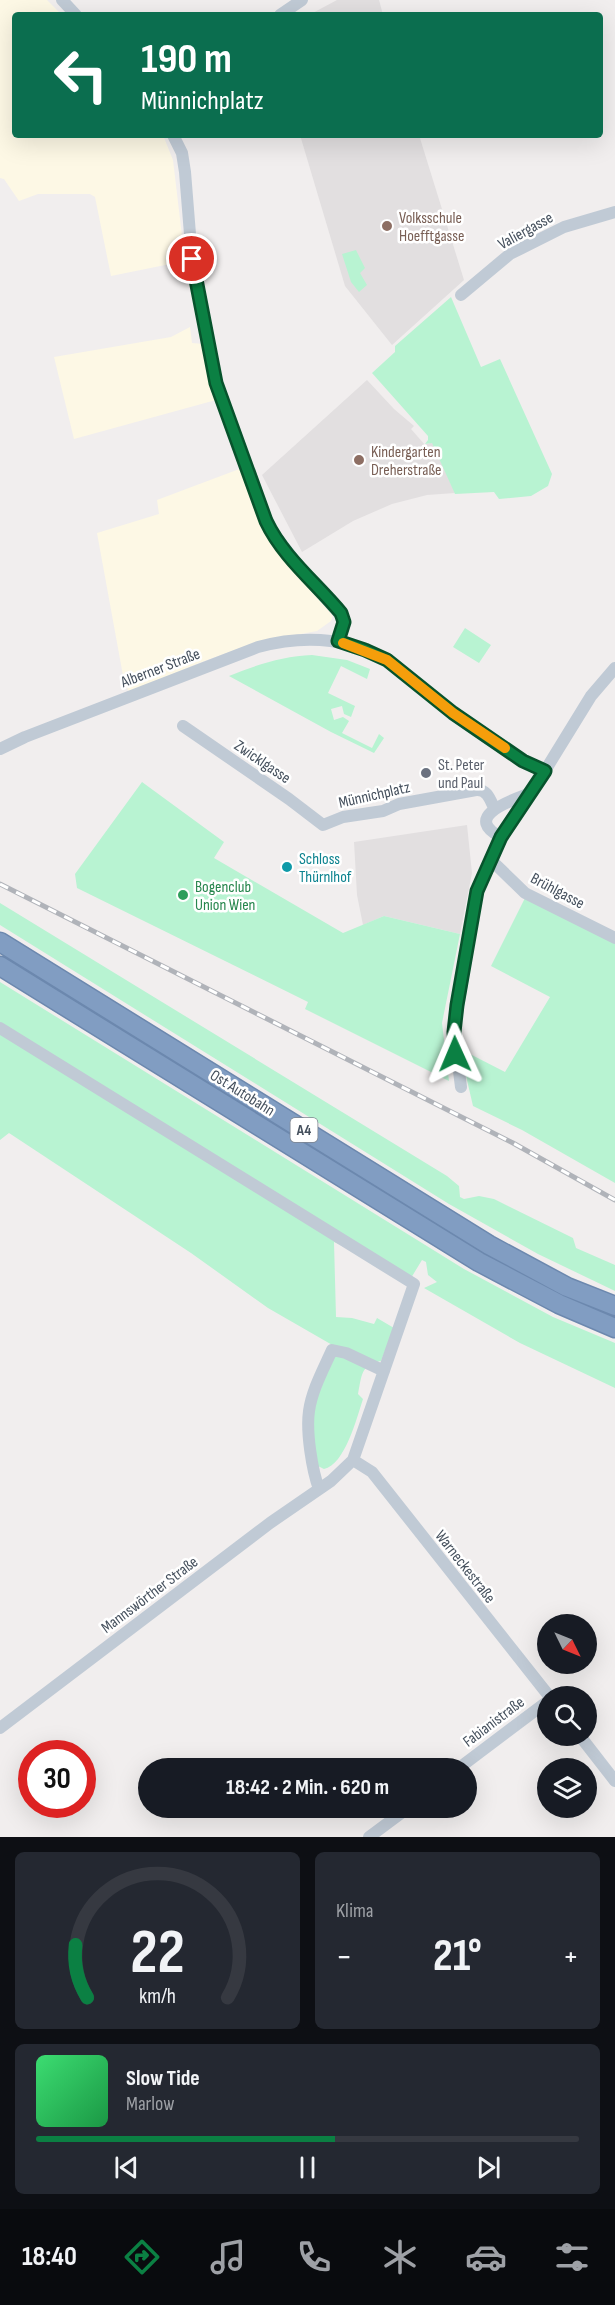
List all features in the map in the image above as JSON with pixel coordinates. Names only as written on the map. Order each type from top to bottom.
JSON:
[{"type":"highway","name":"Ost Autobahn","points":[[0,942],[489,1245],[567,1287],[615,1306]]},
{"type":"highway","name":"Ost Autobahn","points":[[0,966],[479,1262],[559,1304],[615,1328]]},
{"type":"street","points":[[62,0],[72,12]]},
{"type":"street","points":[[284,12],[302,0]]},
{"type":"street","points":[[174,138],[182,153],[192,259],[219,391],[270,530],[343,618],[343,629],[338,641]]},
{"type":"street","name":"Valiergasse","points":[[461,295],[510,254],[564,227],[615,212]]},
{"type":"street","name":"Alberner Straße","points":[[0,749],[25,737],[258,647],[290,640],[318,639],[338,641],[387,660],[460,719],[523,761],[545,771]]},
{"type":"street","points":[[461,1087],[454,1032],[477,891],[501,837],[528,794],[536,787],[587,701],[615,668]]},
{"type":"street","name":"Zwicklgasse","points":[[183,726],[290,799],[323,825]]},
{"type":"street","name":"Münnichplatz","points":[[323,825],[343,817],[383,812],[399,804],[476,790],[488,795],[494,808]]},
{"type":"street","points":[[501,837],[494,834],[487,824],[487,818],[494,808],[528,794]]},
{"type":"street","name":"Brühlgasse","points":[[492,861],[525,894],[615,938]]},
{"type":"street","points":[[0,1028],[414,1284],[353,1460]]},
{"type":"street","points":[[319,1489],[313,1472],[309,1412],[316,1386],[332,1350],[346,1353],[384,1371]]},
{"type":"street","name":"Mannswörther Straße","points":[[0,1728],[270,1523],[319,1489],[353,1460]]},
{"type":"street","name":"Warneckestraße","points":[[353,1460],[372,1472],[541,1686]]},
{"type":"street","name":"Fabianistraße","points":[[472,1758],[537,1709]]},
{"type":"street","points":[[588,1746],[615,1781]]},
{"type":"street","points":[[369,1837],[395,1818]]},
{"type":"shaded area","points":[[0,0],[47,0],[59,12],[12,12],[12,138],[164,138],[173,160],[185,261],[111,276],[95,197],[90,194],[38,194],[19,201],[4,179],[0,178]]},
{"type":"shaded area","points":[[337,0],[379,0],[382,12],[315,12]]},
{"type":"shaded area","name":"Volksschule Hoefftgasse","points":[[301,138],[420,138],[464,280],[392,345],[345,286]]},
{"type":"shaded area","points":[[190,327],[192,343],[204,344],[216,400],[74,439],[54,357],[171,337]]},
{"type":"shaded area","name":"Kindergarten Dreherstraße","points":[[367,380],[394,409],[414,426],[411,429],[425,445],[432,442],[455,493],[427,495],[392,504],[353,521],[302,552],[262,475]]},
{"type":"shaded area","points":[[242,468],[260,523],[296,573],[330,609],[333,616],[331,621],[317,631],[257,642],[129,692],[124,681],[97,533],[159,514],[157,500]]},
{"type":"shaded area","points":[[467,825],[472,873],[460,934],[384,916],[363,925],[357,895],[354,842]]},
{"type":"green space","points":[[356,250],[365,268],[360,273],[367,285],[359,292],[351,282],[342,254]]},
{"type":"green space","points":[[451,297],[481,367],[500,359],[552,474],[548,486],[531,496],[499,499],[494,492],[455,494],[432,443],[425,444],[428,436],[372,373],[395,352],[395,346]]},
{"type":"green space","points":[[465,628],[491,645],[479,663],[453,647]]},
{"type":"green space","points":[[312,655],[347,660],[370,669],[367,679],[341,666],[328,693],[355,706],[351,717],[344,714],[342,706],[331,709],[334,720],[343,717],[349,721],[342,733],[372,748],[379,734],[384,738],[374,753],[229,676],[270,662]]},
{"type":"green space","name":"Bogenclub Union Wien","points":[[142,782],[224,842],[214,858],[343,933],[384,916],[460,934],[442,1023],[449,1081],[305,1009],[308,1002],[77,888],[75,874]]},
{"type":"green space","points":[[525,898],[615,942],[615,1183],[522,1130],[473,1106],[463,1063],[468,1062],[466,1052],[505,1072],[550,997],[491,966]]},
{"type":"green space","points":[[0,903],[447,1176],[459,1186],[460,1197],[464,1199],[479,1196],[494,1199],[573,1238],[576,1248],[615,1265],[615,1291],[538,1254],[449,1204],[0,925]]},
{"type":"green space","points":[[0,982],[464,1269],[553,1317],[615,1343],[615,1388],[520,1343],[424,1288],[437,1282],[428,1275],[426,1262],[422,1260],[411,1278],[334,1242],[336,1317],[352,1318],[374,1324],[377,1318],[394,1328],[381,1361],[369,1365],[363,1372],[358,1394],[363,1399],[344,1450],[331,1466],[324,1469],[318,1466],[313,1433],[313,1407],[332,1361],[334,1346],[268,1308],[191,1253],[9,1133],[0,1140]]},
{"type":"railway","points":[[0,884],[513,1143],[615,1200]]},
{"type":"slow traffic","points":[[343,643],[387,660],[453,713],[505,748]]},
{"type":"place","name":"Volksschule Hoefftgasse","points":[[387,226]]},
{"type":"place","name":"Kindergarten Dreherstraße","points":[[359,460]]},
{"type":"place","name":"St. Peter und Paul","points":[[426,773]]},
{"type":"place","name":"Schloss Thürnlhof","points":[[287,867]]},
{"type":"place","name":"Bogenclub Union Wien","points":[[183,895]]},
{"type":"route","points":[[192,259],[216,383],[266,521],[270,530],[299,568],[341,613],[344,622],[338,641],[387,660],[453,713],[523,761],[545,771],[501,837],[477,891],[457,1005],[454,1032],[455,1054]]}]
